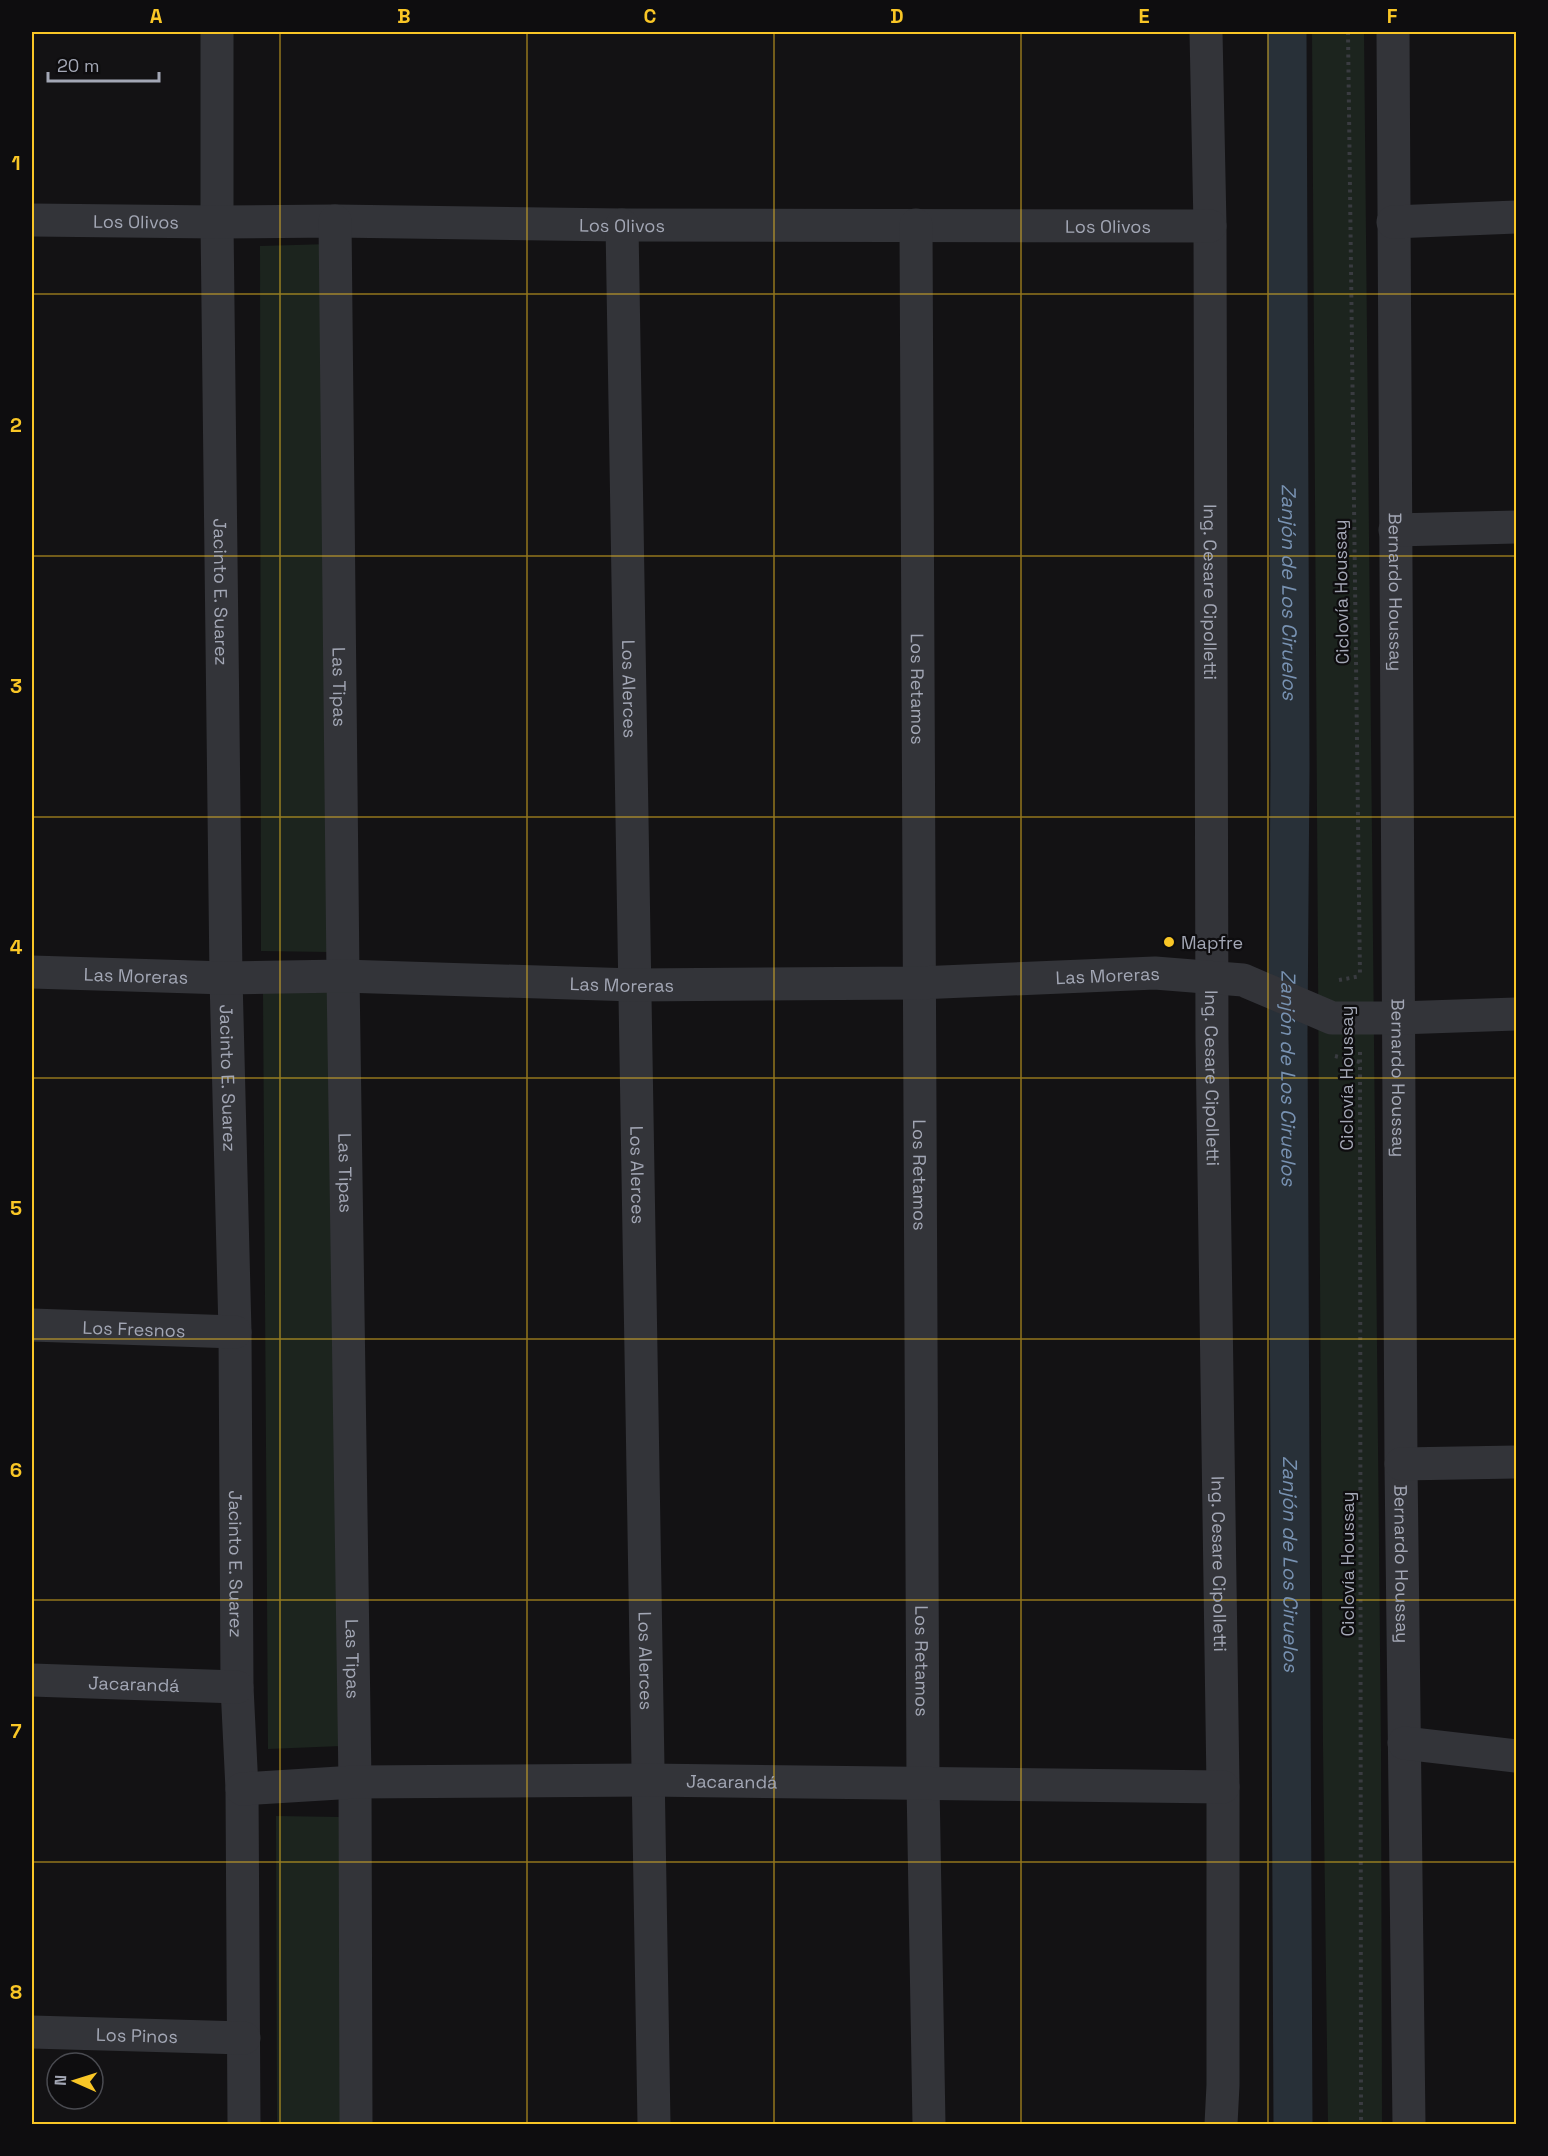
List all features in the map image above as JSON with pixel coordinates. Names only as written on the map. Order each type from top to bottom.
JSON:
[{"type":"street","name":"Jacinto E. Suarez","points":[[217,32],[217,222],[226,978],[235,1332],[237,1687],[242,1789],[243,2124]]},
{"type":"street","name":"Ing. Cesare Cipolletti","points":[[1206,32],[1227,979],[1221,2124]]},
{"type":"street","name":"Bernardo Houssay","points":[[1393,32],[1401,1464],[1409,2124]]},
{"type":"street","points":[[1393,222],[1516,218]]},
{"type":"street","name":"Los Olivos","points":[[32,220],[622,225],[1210,226]]},
{"type":"street","name":"Las Tipas","points":[[335,221],[355,1782],[356,2124]]},
{"type":"street","name":"Los Alerces","points":[[622,225],[654,2124]]},
{"type":"street","name":"Los Retamos","points":[[916,225],[923,1784],[929,2124]]},
{"type":"street","points":[[1395,530],[1516,527]]},
{"type":"street","name":"Las Moreras","points":[[32,972],[226,978],[343,976],[634,985],[918,983],[1155,973],[1227,979],[1346,1018]]},
{"type":"street","points":[[1346,1018],[1516,1014]]},
{"type":"street","name":"Los Fresnos","points":[[32,1325],[235,1332]]},
{"type":"street","points":[[1401,1464],[1516,1462]]},
{"type":"street","name":"Jacarandá","points":[[32,1680],[237,1687]]},
{"type":"street","points":[[1404,1743],[1516,1756]]},
{"type":"street","name":"Jacarandá","points":[[242,1789],[355,1782],[648,1780],[1223,1787]]},
{"type":"street","name":"Los Pinos","points":[[32,2032],[244,2038]]},
{"type":"path","name":"Ciclovía Houssay","points":[[1348,32],[1346,1018],[1359,1062],[1361,2124]]},
{"type":"path","points":[[1331,1055],[1398,1071]]},
{"type":"shaded area","points":[[1312,32],[1364,32],[1381,1749],[1382,2124],[1328,2124],[1323,1746]]},
{"type":"shaded area","points":[[330,244],[329,952],[261,951],[260,246]]},
{"type":"shaded area","points":[[332,991],[341,1746],[268,1749],[263,993]]},
{"type":"shaded area","points":[[276,1816],[339,1817],[343,2124],[277,2124]]},
{"type":"waterway","name":"Zanjón de Los Ciruelos","points":[[1287,32],[1290,767],[1288,1035],[1293,2124]]},
{"type":"place","name":"Mapfre","points":[[1169,942]]}]
